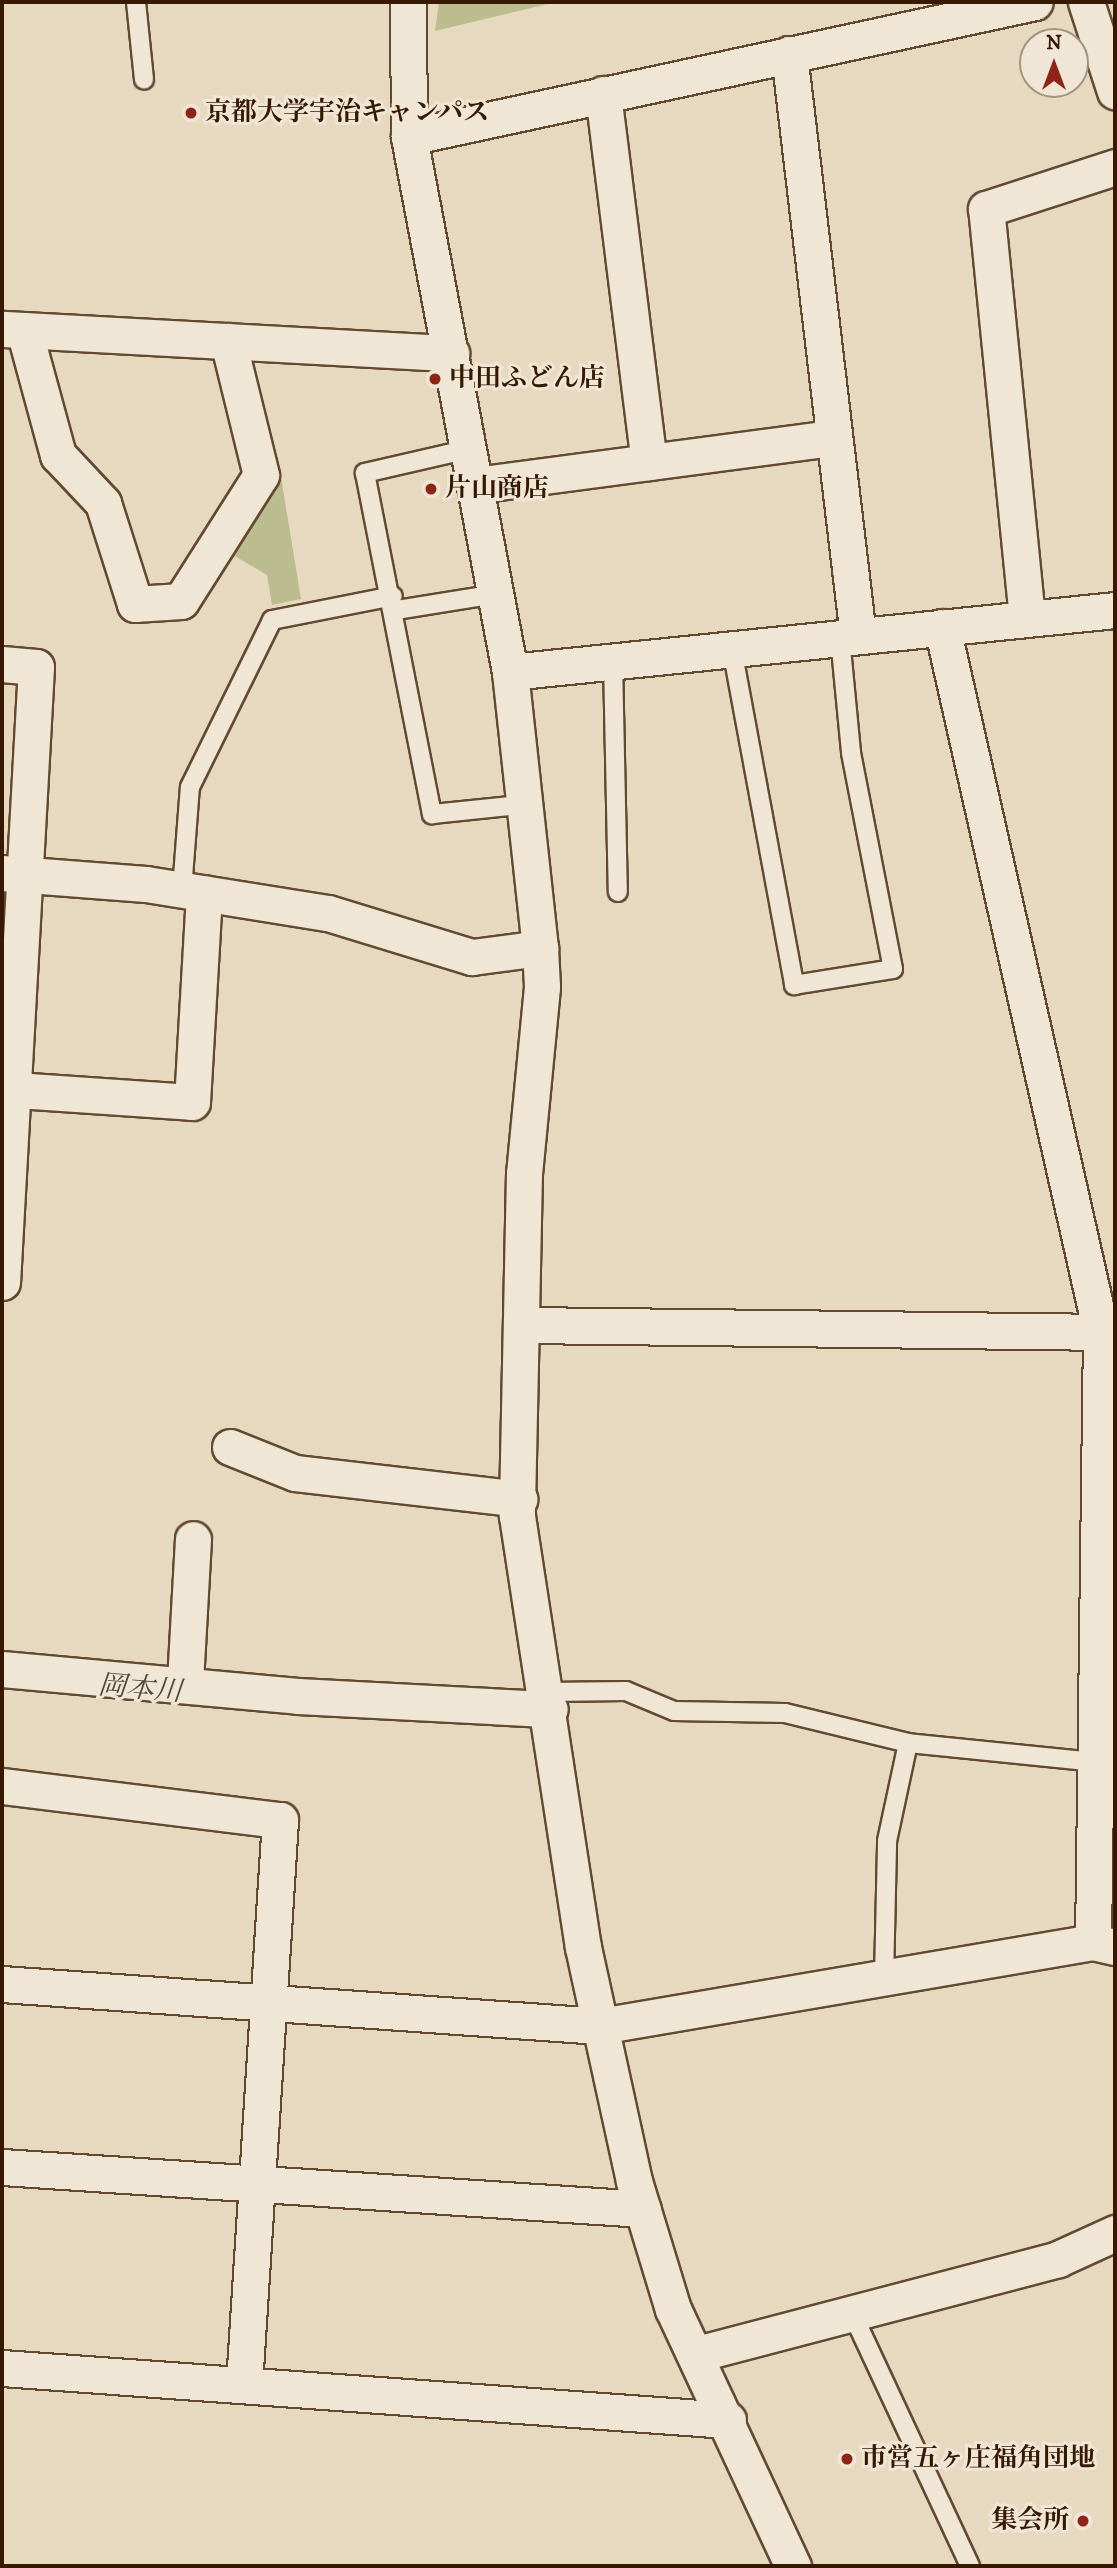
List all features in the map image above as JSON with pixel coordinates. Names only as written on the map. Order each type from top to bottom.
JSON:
[{"type":"street","points":[[408,2],[409,137],[510,672],[528,804],[542,987],[524,1173],[519,1499],[583,1947],[643,2209],[673,2309],[728,2420],[793,2566]]},
{"type":"street","points":[[1086,2],[1115,91]]},
{"type":"street","points":[[409,137],[1021,3]]},
{"type":"street","points":[[789,54],[834,438],[849,637]]},
{"type":"street","points":[[603,94],[649,461]]},
{"type":"street","points":[[1027,618],[986,209],[1115,167]]},
{"type":"street","points":[[228,341],[261,475],[181,601],[135,604],[103,503],[58,455],[13,330],[228,341],[451,353]]},
{"type":"street","points":[[475,485],[834,438]]},
{"type":"street","points":[[510,672],[1027,618],[1114,616]]},
{"type":"street","points":[[2,1984],[600,2026],[884,1978],[1104,1945],[1095,1762],[1108,1332],[942,627]]},
{"type":"street","points":[[2,664],[36,667],[13,874],[2,1282]]},
{"type":"street","points":[[13,874],[193,891],[328,913],[472,957],[540,948]]},
{"type":"street","points":[[7,1089],[192,1102],[193,891]]},
{"type":"street","points":[[522,1325],[1108,1332]]},
{"type":"street","points":[[230,1447],[295,1473],[519,1499]]},
{"type":"street","points":[[185,1682],[193,1539]]},
{"type":"street","points":[[2,1668],[185,1682],[298,1696],[549,1701]]},
{"type":"street","points":[[2,1786],[280,1820],[244,2385]]},
{"type":"street","points":[[2,2167],[643,2209]]},
{"type":"street","points":[[697,2354],[1058,2259],[1115,2232]]},
{"type":"street","points":[[2,2368],[728,2420]]},
{"type":"lane","points":[[136,2],[144,80]]},
{"type":"lane","points":[[469,449],[365,473],[395,603],[432,814],[528,804]]},
{"type":"lane","points":[[193,891],[190,787],[272,620],[395,603],[496,594]]},
{"type":"lane","points":[[732,649],[794,985],[894,969],[850,752],[849,637]]},
{"type":"lane","points":[[613,661],[618,892]]},
{"type":"lane","points":[[549,1701],[626,1691],[674,1711],[785,1713],[908,1743],[1095,1762]]},
{"type":"lane","points":[[884,1978],[887,1840],[908,1743]]},
{"type":"lane","points":[[853,2315],[970,2566]]},
{"type":"green space","points":[[439,2],[556,2],[435,31]]},
{"type":"green space","points":[[280,471],[301,599],[272,605],[267,575],[233,555]]},
{"type":"place","name":"京都大学宇治キャンパス","points":[[191,113]]},
{"type":"place","name":"中田ふどん店","points":[[435,379]]},
{"type":"place","name":"片山商店","points":[[431,489]]},
{"type":"place","name":"市営五ヶ庄福角団地","points":[[847,2459]]},
{"type":"place","name":"集会所","points":[[1083,2521]]},
{"type":"water label","name":"岡本川","points":[[140,1689]]}]
